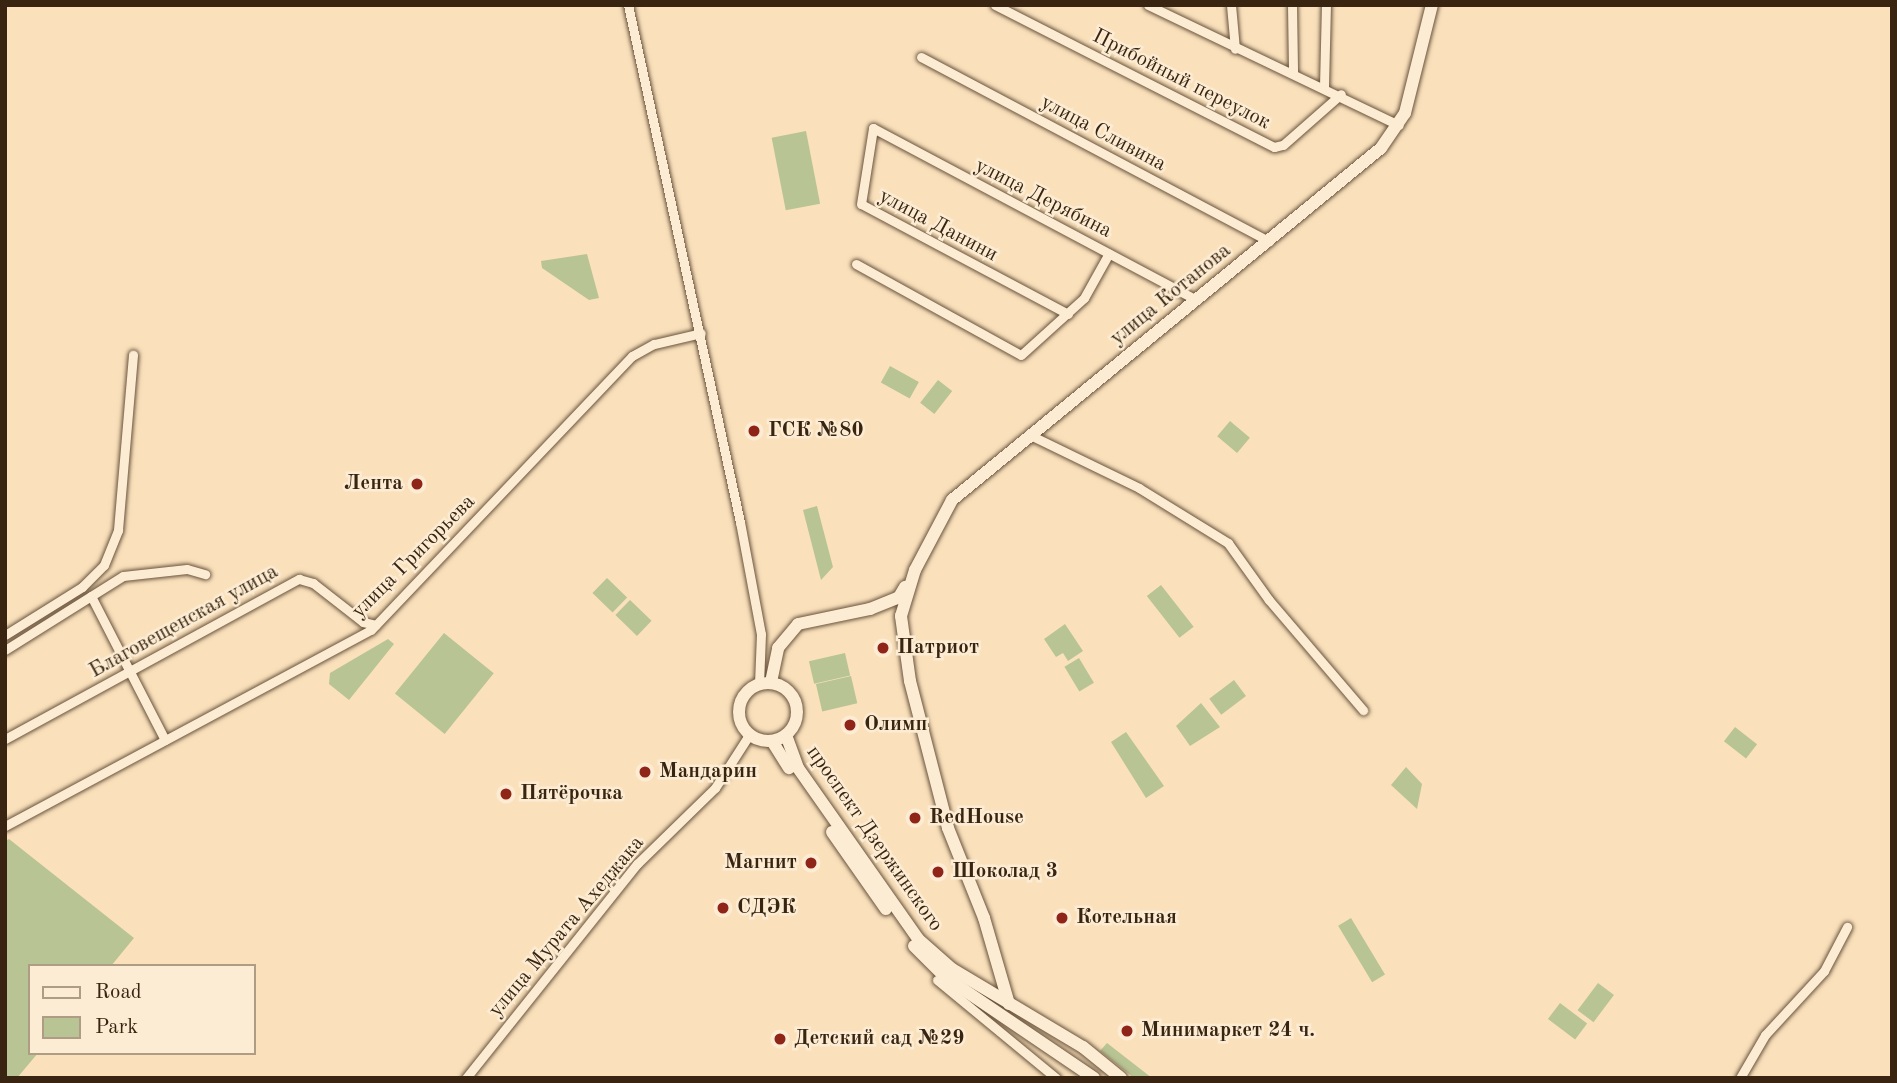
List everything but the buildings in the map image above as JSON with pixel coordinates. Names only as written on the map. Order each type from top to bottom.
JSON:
[{"type":"street","points":[[628,5],[701,333],[761,645],[771,683],[798,710],[786,735],[772,741],[749,735],[739,710],[748,692],[771,683]]},
{"type":"street","name":"Прибойный переулок","points":[[995,5],[1274,147],[1283,145],[1341,94]]},
{"type":"street","points":[[1231,5],[1235,49]]},
{"type":"street","points":[[1292,5],[1293,72]]},
{"type":"street","points":[[1324,86],[1326,5]]},
{"type":"street","name":"улица Котанова","points":[[899,607],[932,534],[952,500],[1372,156],[1399,125],[1418,73],[1433,5]]},
{"type":"street","points":[[1151,6],[1235,49],[1341,94],[1399,125]]},
{"type":"street","name":"улица Сливина","points":[[921,57],[1269,241]]},
{"type":"street","name":"улица Дерябина","points":[[873,128],[1196,300]]},
{"type":"street","name":"улица Данини","points":[[873,128],[861,204],[1068,314]]},
{"type":"street","points":[[856,264],[1021,355],[1084,298],[1109,253]]},
{"type":"street","name":"улица Григорьева","points":[[5,826],[376,625],[632,356],[654,344],[701,333]]},
{"type":"street","points":[[5,635],[82,587],[104,565],[118,530],[133,355]]},
{"type":"street","points":[[1030,435],[1139,488],[1228,543],[1269,600],[1363,710]]},
{"type":"street","points":[[771,683],[778,648],[791,629],[805,620],[870,609],[899,597],[932,534]]},
{"type":"street","points":[[5,650],[123,576],[187,569],[205,574]]},
{"type":"street","name":"Благовещенская улица","points":[[5,739],[299,579],[313,583],[363,622],[376,625]]},
{"type":"street","points":[[91,596],[165,740]]},
{"type":"street","points":[[771,683],[781,651],[801,629],[899,607],[910,681],[948,828],[984,918],[1003,996]]},
{"type":"street","points":[[761,645],[778,648]]},
{"type":"street","name":"улица Мурата Ахеджака","points":[[466,1078],[637,864],[715,788],[749,735]]},
{"type":"street","name":"проспект Дзержинского","points":[[786,735],[798,768],[918,939],[953,969],[1003,996],[1083,1046],[1121,1078]]},
{"type":"street","name":"проспект Дзержинского","points":[[772,741],[865,882],[914,947],[945,977],[1072,1060],[1094,1078]]},
{"type":"street","points":[[1740,1078],[1765,1035],[1807,992],[1847,927]]},
{"type":"street","points":[[937,980],[1057,1078],[1083,1046]]},
{"type":"green space","points":[[806,131],[820,204],[786,210],[772,138]]},
{"type":"green space","points":[[587,254],[599,298],[589,300],[542,268],[541,261]]},
{"type":"green space","points":[[890,366],[919,382],[910,399],[881,383]]},
{"type":"green space","points":[[938,380],[952,391],[934,414],[920,403]]},
{"type":"green space","points":[[1230,421],[1250,438],[1237,453],[1217,436]]},
{"type":"green space","points":[[817,506],[833,567],[821,580],[803,510]]},
{"type":"green space","points":[[607,578],[627,597],[613,613],[592,593]]},
{"type":"green space","points":[[1161,585],[1194,627],[1179,638],[1147,596]]},
{"type":"green space","points":[[630,600],[652,621],[637,636],[615,615]]},
{"type":"green space","points":[[1065,624],[1083,651],[1068,661],[1063,653],[1056,657],[1044,639]]},
{"type":"green space","points":[[444,633],[494,673],[445,734],[395,694]]},
{"type":"green space","points":[[388,639],[394,644],[349,700],[329,684],[330,673]]},
{"type":"green space","points":[[845,653],[850,675],[814,684],[809,661]]},
{"type":"green space","points":[[1079,658],[1094,683],[1079,692],[1064,667]]},
{"type":"green space","points":[[851,676],[857,703],[822,711],[816,684]]},
{"type":"green space","points":[[1234,680],[1246,696],[1221,715],[1209,699]]},
{"type":"green space","points":[[1201,703],[1220,727],[1190,746],[1176,726]]},
{"type":"green space","points":[[1735,727],[1757,744],[1746,758],[1724,741]]},
{"type":"green space","points":[[1126,732],[1164,786],[1146,798],[1111,742]]},
{"type":"green space","points":[[1406,767],[1422,784],[1417,809],[1391,785]]},
{"type":"green space","points":[[9,839],[134,938],[113,964],[28,964],[28,1055],[36,1055],[17,1078],[5,1078],[5,841]]},
{"type":"green space","points":[[1351,918],[1385,975],[1372,982],[1338,926]]},
{"type":"green space","points":[[1598,983],[1614,995],[1594,1022],[1578,1010]]},
{"type":"green space","points":[[1560,1003],[1587,1023],[1575,1039],[1548,1019]]},
{"type":"green space","points":[[1107,1043],[1152,1078],[1134,1078],[1100,1051]]},
{"type":"place","name":"ГСК №80","points":[[754,431]]},
{"type":"place","name":"Лента","points":[[417,484]]},
{"type":"place","name":"Патриот","points":[[883,648]]},
{"type":"place","name":"Олимп","points":[[850,725]]},
{"type":"place","name":"Мандарин","points":[[645,772]]},
{"type":"place","name":"Пятёрочка","points":[[506,794]]},
{"type":"place","name":"RedHouse","points":[[915,818]]},
{"type":"place","name":"Магнит","points":[[811,863]]},
{"type":"place","name":"Шоколад 3","points":[[938,872]]},
{"type":"place","name":"СДЭК","points":[[723,908]]},
{"type":"place","name":"Котельная","points":[[1062,918]]},
{"type":"place","name":"Минимаркет 24 ч.","points":[[1127,1031]]},
{"type":"place","name":"Детский сад №29","points":[[780,1039]]}]
